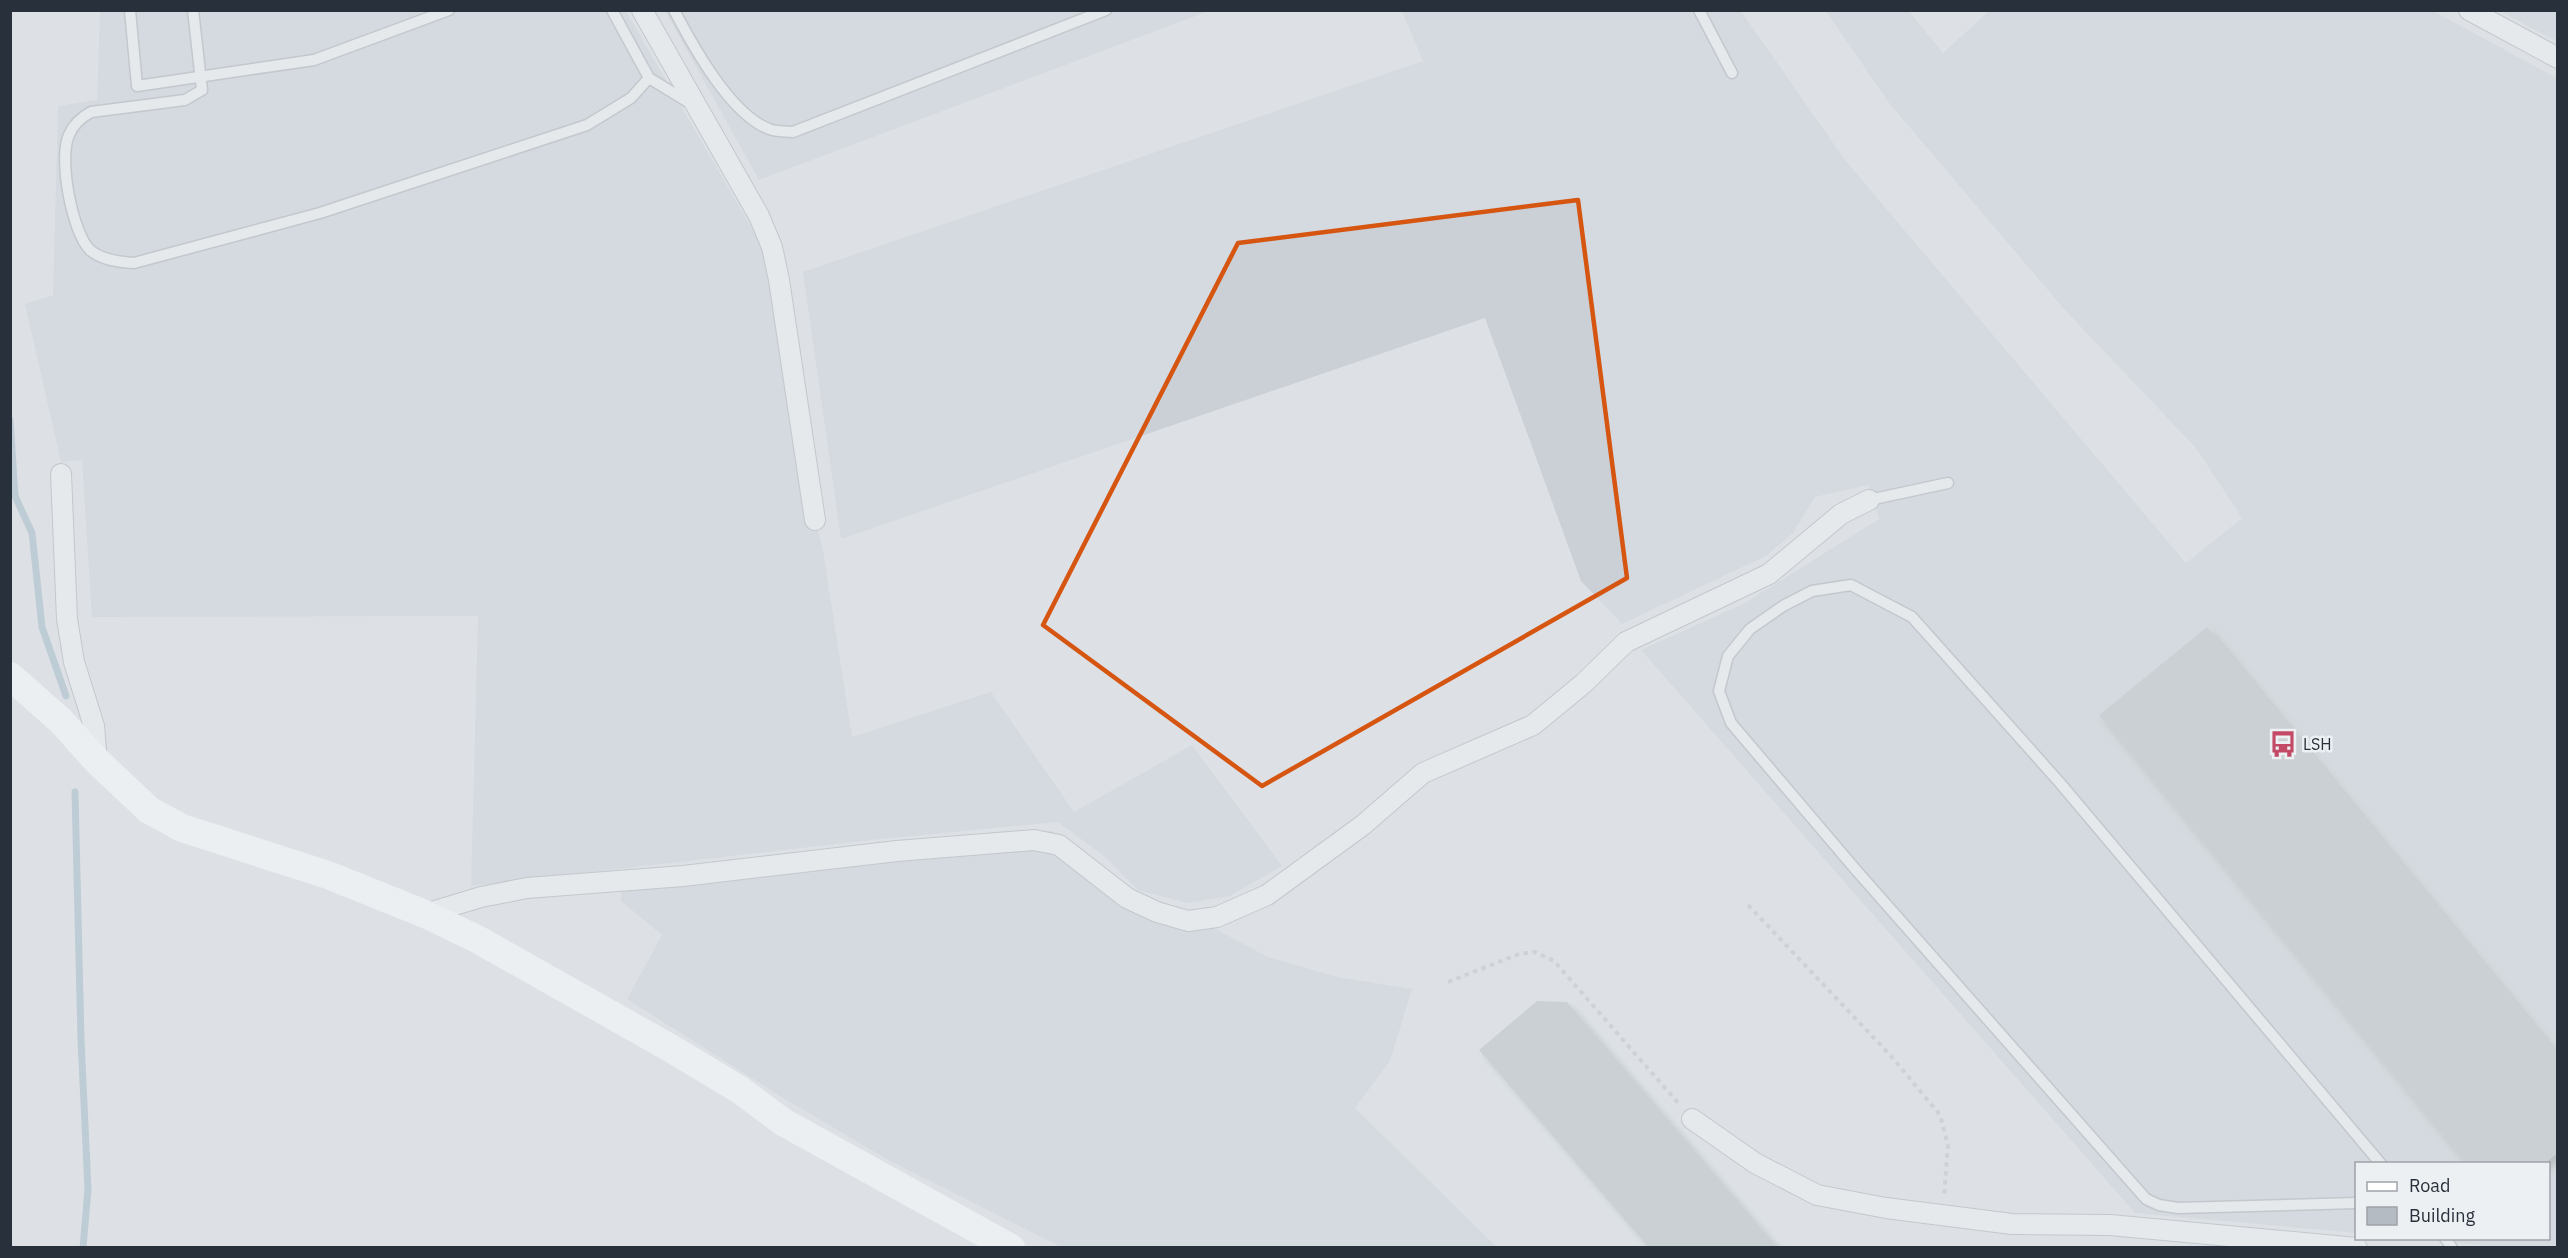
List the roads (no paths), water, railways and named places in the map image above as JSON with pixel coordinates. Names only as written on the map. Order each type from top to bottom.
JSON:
[{"type":"street","points":[[642,10],[701,110],[759,216],[772,247],[789,338],[815,520]]},
{"type":"street","points":[[2469,10],[2558,58]]},
{"type":"street","points":[[61,474],[67,619],[74,662],[94,726],[97,761]]},
{"type":"street","points":[[425,914],[481,897],[527,888],[683,876],[897,851],[1034,840],[1059,845],[1127,898],[1157,912],[1188,921],[1217,917],[1240,909],[1267,895],[1364,825],[1423,773],[1533,725],[1584,683],[1626,642],[1769,574],[1824,526],[1841,514],[1869,500]]},
{"type":"street","points":[[10,676],[61,721],[97,761],[149,810],[182,828],[328,875],[425,914],[477,939],[672,1049],[740,1090],[783,1122],[1011,1248]]},
{"type":"street","points":[[1692,1119],[1755,1163],[1817,1195],[1886,1208],[2012,1224],[2110,1225],[2357,1248]]},
{"type":"lane","points":[[129,10],[137,86],[314,60],[448,10]]},
{"type":"lane","points":[[193,10],[202,90],[185,100],[91,112],[81,118],[69,135],[65,152],[73,217],[91,250],[112,261],[134,263],[320,213],[587,125],[631,98],[649,78]]},
{"type":"lane","points":[[612,10],[649,78],[701,110]]},
{"type":"lane","points":[[674,10],[716,82],[746,114],[770,129],[793,132],[1106,10]]},
{"type":"lane","points":[[1699,10],[1732,73]]},
{"type":"lane","points":[[1869,500],[1948,483]]},
{"type":"lane","points":[[2355,1203],[2178,1208],[2159,1205],[2146,1199],[1856,870],[1731,723],[1719,691],[1728,656],[1738,642],[1750,628],[1783,606],[1812,591],[1829,586],[1851,585],[1912,617],[2060,783],[2379,1162]]},
{"type":"waterway","points":[[10,420],[15,496],[32,533],[42,627],[66,696]]},
{"type":"waterway","points":[[75,792],[81,1040],[88,1189],[83,1248]]},
{"type":"place","name":"LSH","points":[[2283,744]]}]
